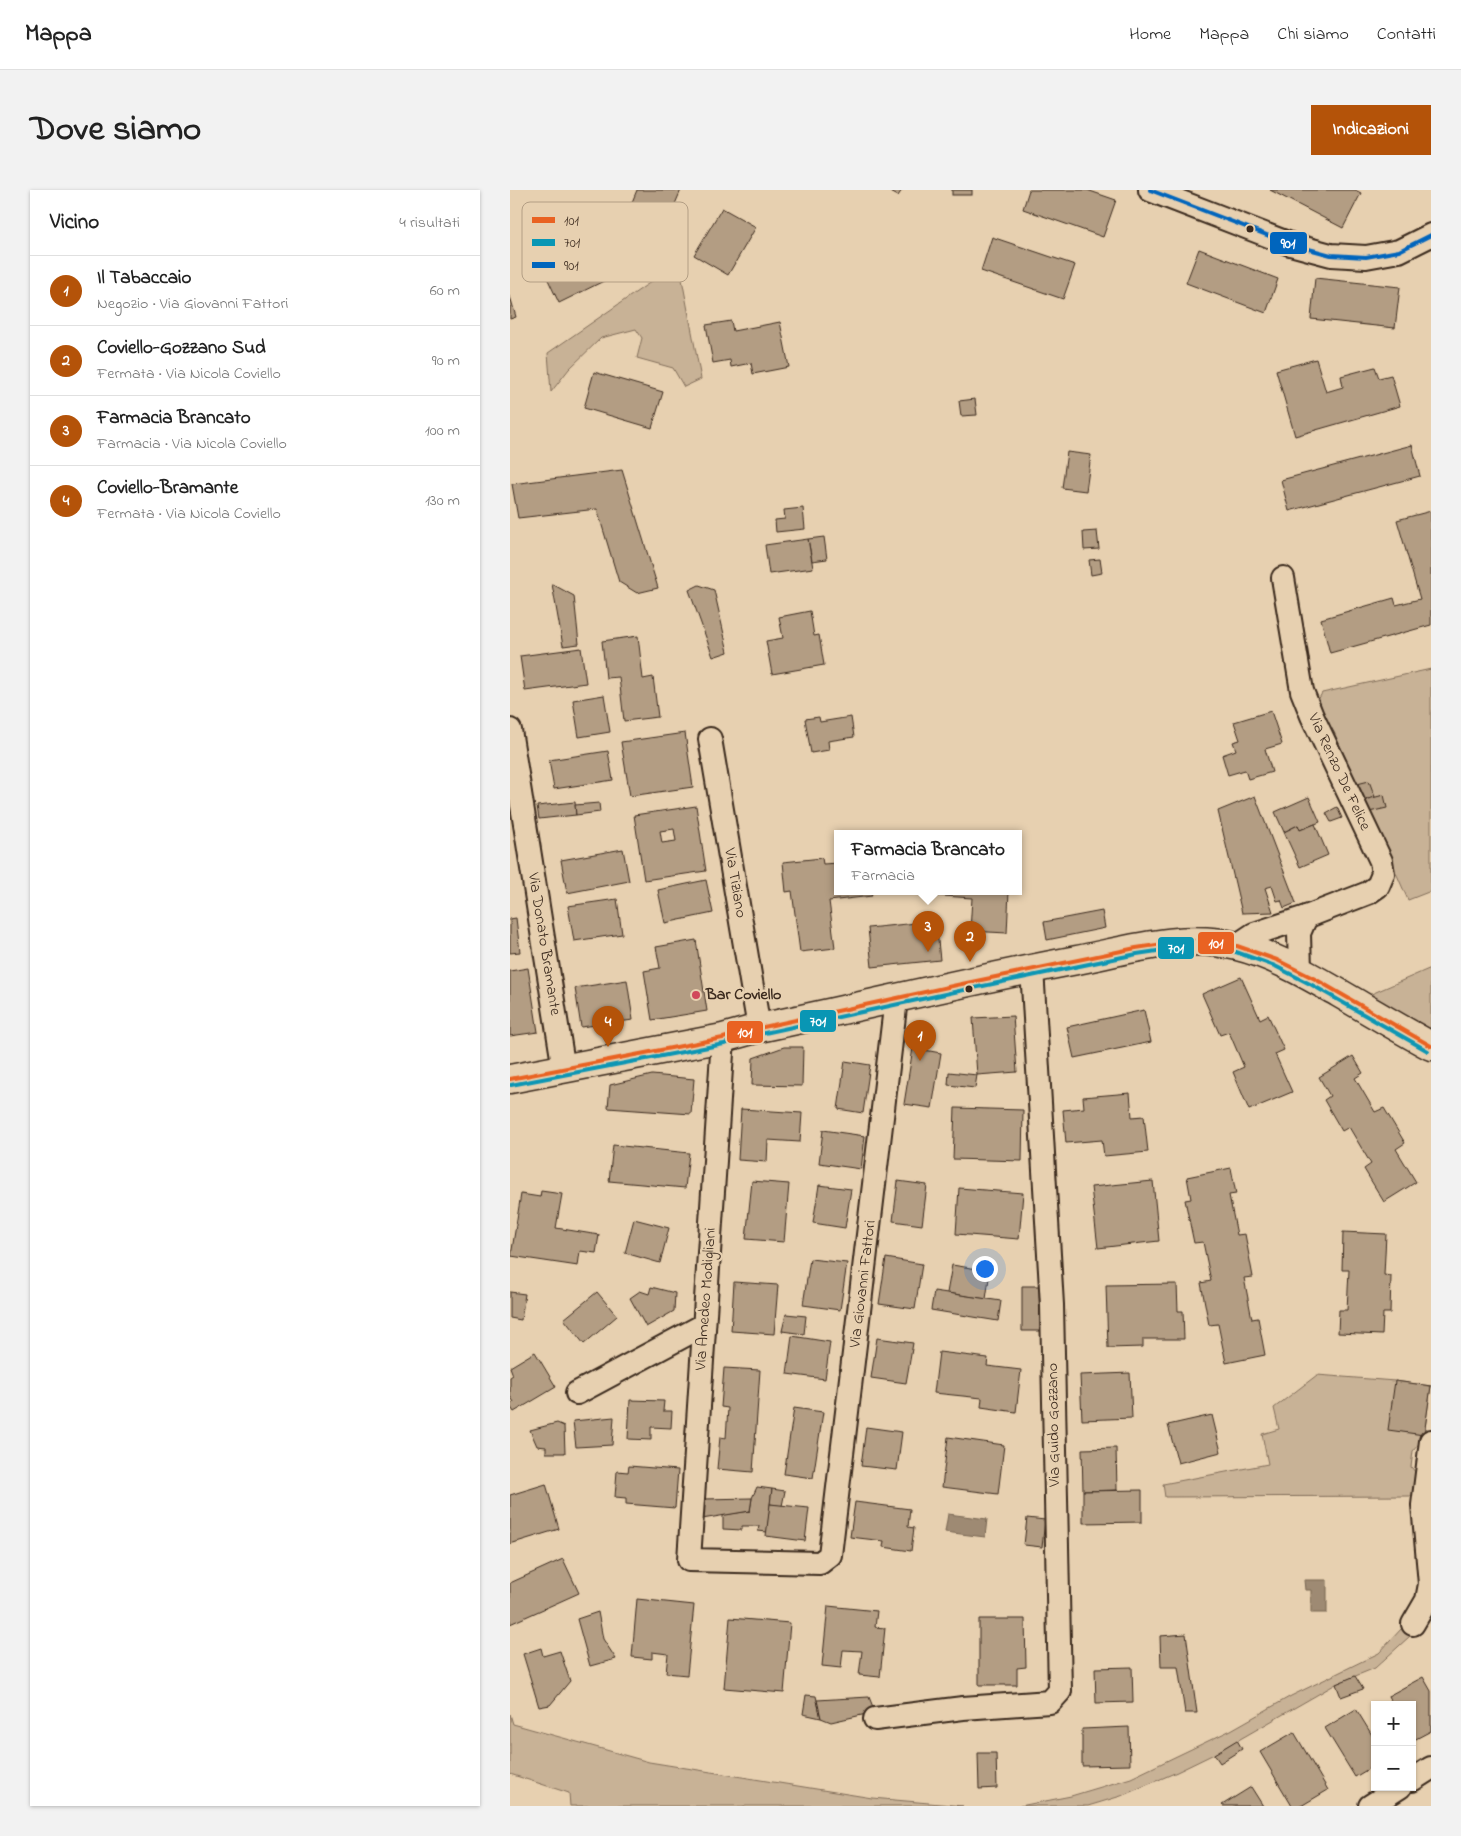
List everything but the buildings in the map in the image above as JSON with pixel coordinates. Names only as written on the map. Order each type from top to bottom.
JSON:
[{"type":"main road","points":[[510,1079],[723,1038],[759,1028],[1032,968],[1159,944],[1186,941],[1236,946],[1272,958],[1300,971],[1431,1046]]},
{"type":"street","points":[[1150,190],[1290,244],[1331,255],[1366,257],[1399,251],[1431,235]]},
{"type":"street","name":"Via Renzo De Felice","points":[[1283,578],[1302,691],[1380,861],[1383,874],[1378,886],[1368,893],[1306,917]]},
{"type":"street","name":"Via Donato Bramante","points":[[510,730],[564,1070]]},
{"type":"street","name":"Via Tiziano","points":[[710,739],[759,1028]]},
{"type":"street","points":[[1236,946],[1254,934],[1306,917]]},
{"type":"street","points":[[1300,971],[1300,933],[1306,917]]},
{"type":"street","name":"Via Guido Gozzano","points":[[875,1719],[963,1708],[1050,1702],[1060,1691],[1052,1305],[1032,968]]},
{"type":"street","name":"Via Giovanni Fattori","points":[[689,1560],[820,1563],[830,1555],[896,999]]},
{"type":"street","name":"Via Amedeo Modigliani","points":[[689,1560],[723,1038]]},
{"type":"street","points":[[577,1393],[704,1325]]},
{"type":"street","points":[[1413,1624],[1427,1600],[1430,1584],[1423,1504],[1431,1441]]},
{"type":"street","points":[[1416,1777],[1431,1768]]},
{"type":"street","points":[[1370,1806],[1394,1791]]},
{"type":"shaded area","points":[[651,282],[683,282],[701,379],[684,387],[673,368],[637,358],[642,338],[636,329],[601,338],[569,369],[551,392],[548,353]]},
{"type":"shaded area","points":[[1431,669],[1431,891],[1408,900],[1334,732],[1324,719],[1317,702],[1322,693]]},
{"type":"shaded area","points":[[1431,968],[1431,1031],[1369,995]]},
{"type":"shaded area","points":[[1317,1375],[1395,1381],[1431,1386],[1424,1435],[1413,1451],[1411,1467],[1417,1474],[1415,1496],[1165,1497],[1163,1484],[1268,1464],[1262,1434],[1279,1429],[1274,1408]]},
{"type":"shaded area","points":[[948,1514],[987,1519],[985,1537],[945,1532]]},
{"type":"shaded area","points":[[1304,1580],[1327,1580],[1327,1613],[1311,1613],[1311,1590],[1305,1590]]},
{"type":"shaded area","points":[[1402,1628],[1410,1636],[1375,1668],[1336,1684],[1214,1754],[1177,1772],[1121,1796],[1088,1806],[1020,1806],[1071,1796],[1131,1778],[1231,1730],[1291,1696],[1379,1653]]},
{"type":"shaded area","points":[[510,1714],[513,1724],[649,1762],[872,1798],[963,1806],[570,1806],[569,1793],[510,1774]]},
{"type":"transit line","name":"901","points":[[1150,190],[1290,244],[1331,255],[1366,257],[1399,251],[1431,235]]},
{"type":"transit line","name":"101","points":[[510,1079],[723,1038],[759,1028],[1136,948],[1197,941],[1237,946],[1277,960],[1315,979],[1431,1046]]},
{"type":"transit line","name":"701","points":[[511,1085],[724,1044],[760,1034],[959,991],[1137,954],[1177,948],[1236,952],[1275,966],[1428,1051]]},
{"type":"place","name":"Farmacia Brancato","points":[[928,952]]},
{"type":"place","name":"Coviello-Gozzano Sud","points":[[970,962]]},
{"type":"place","name":"Bar Coviello","points":[[696,995]]},
{"type":"place","name":"Coviello-Bramante","points":[[608,1047]]},
{"type":"place","name":"Il Tabaccaio","points":[[920,1061]]}]
